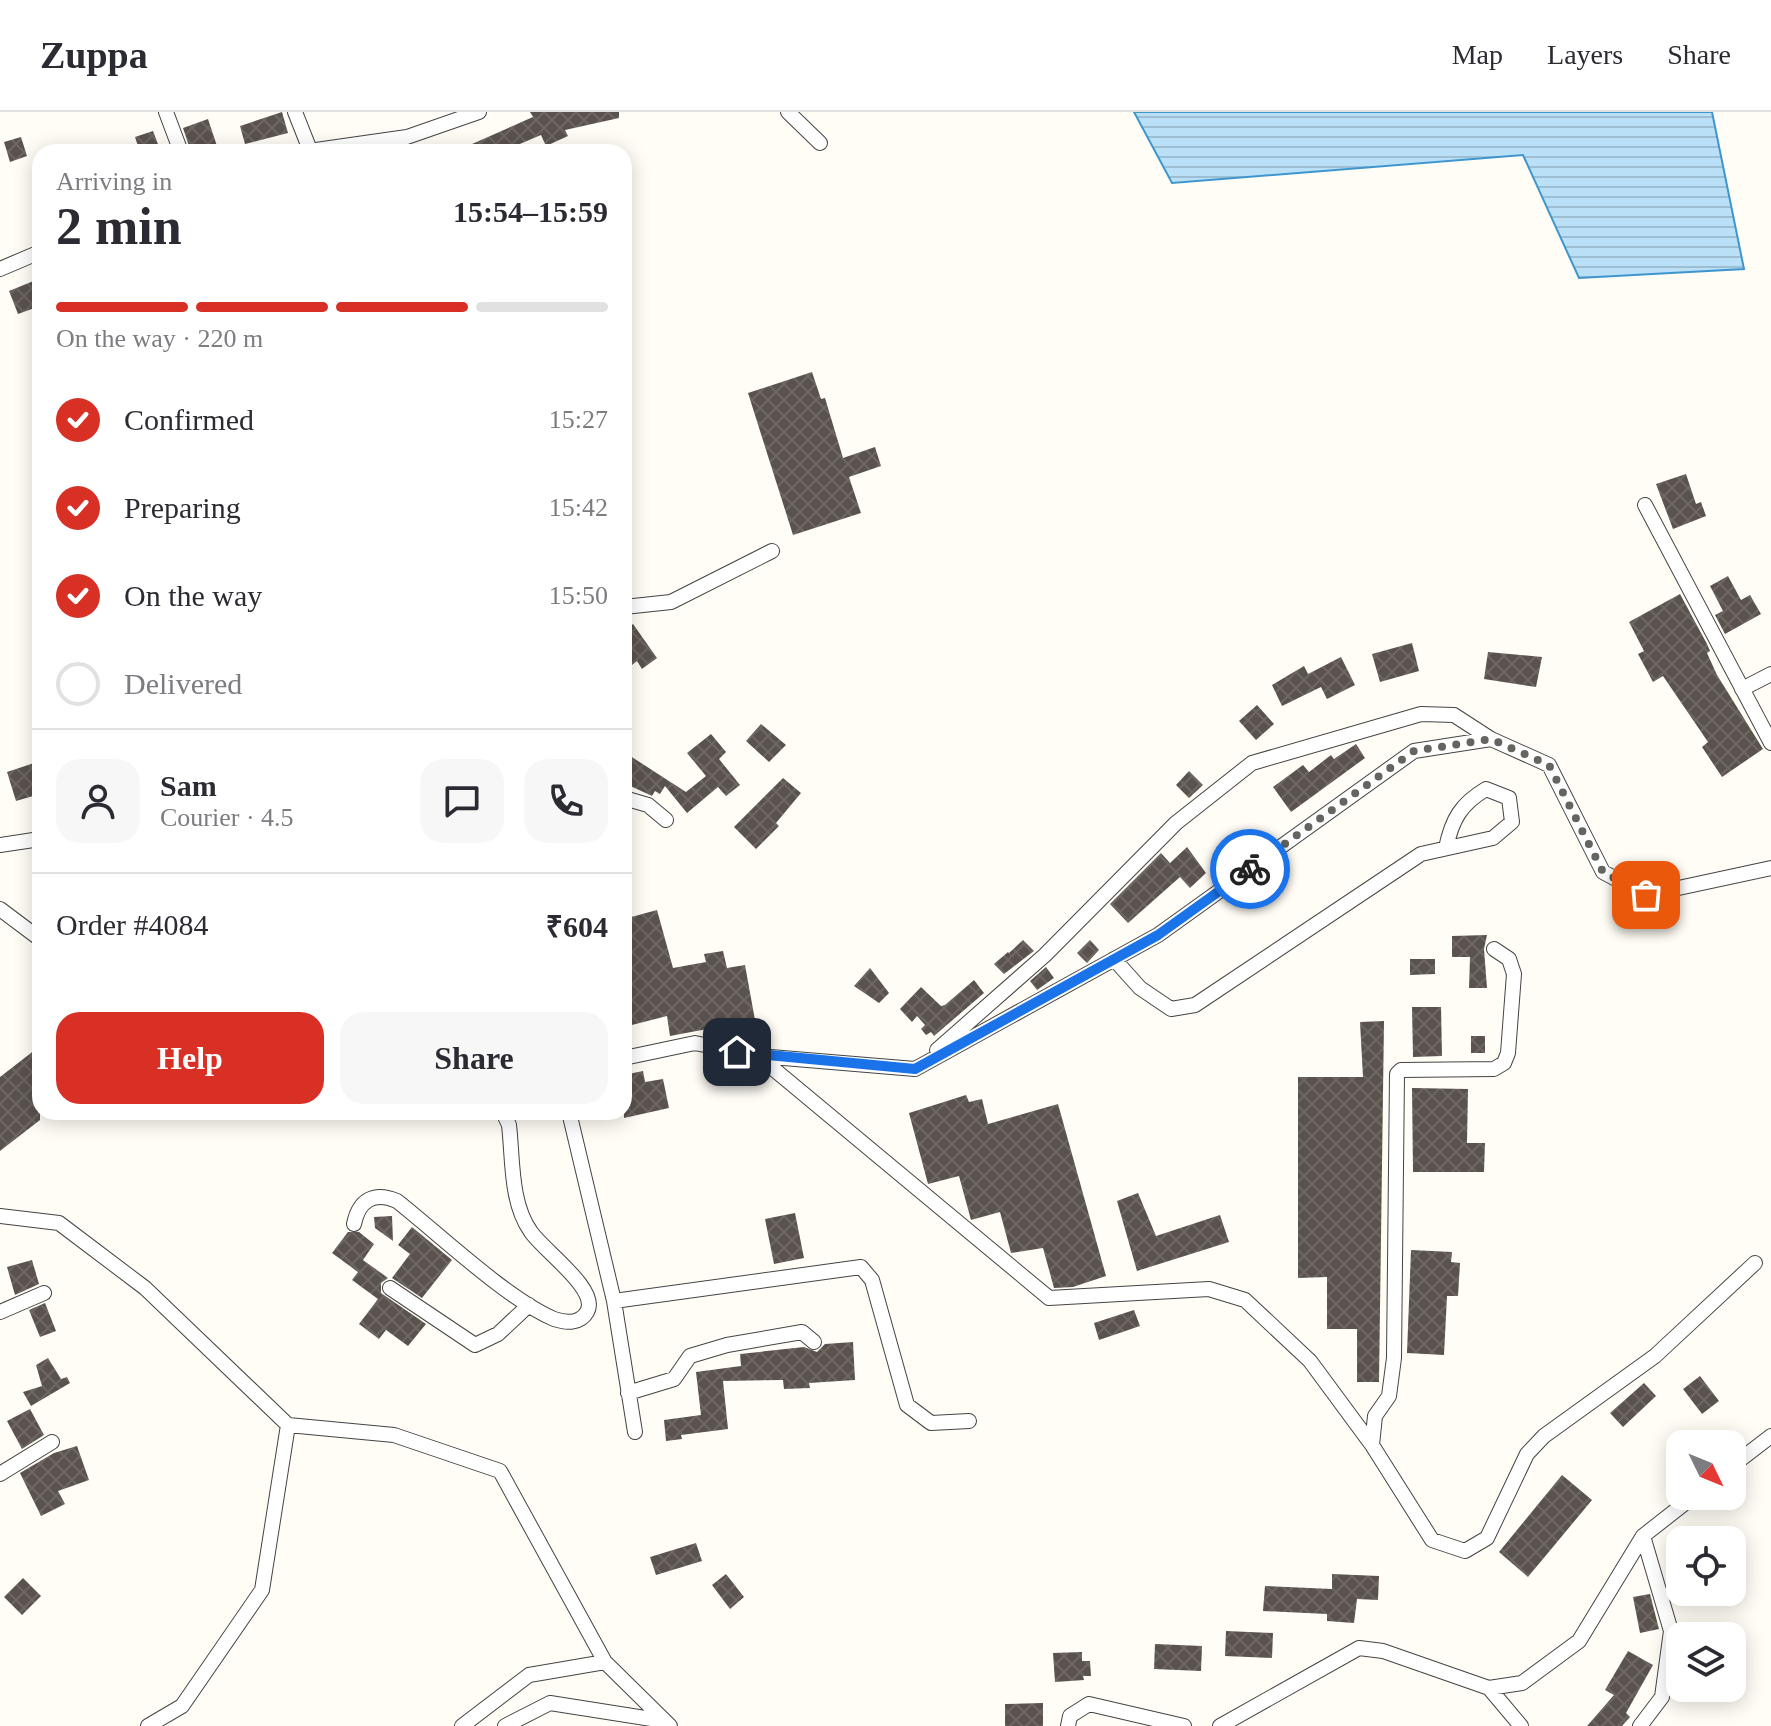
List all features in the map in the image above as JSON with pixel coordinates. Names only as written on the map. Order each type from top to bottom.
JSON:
[{"type":"street","points":[[166,112],[178,144]]},
{"type":"street","points":[[295,112],[304,144]]},
{"type":"street","points":[[356,144],[407,137],[479,112]]},
{"type":"street","points":[[788,112],[820,143]]},
{"type":"street","points":[[0,269],[32,255]]},
{"type":"street","points":[[1645,505],[1771,743]]},
{"type":"street","points":[[632,606],[671,602],[772,551]]},
{"type":"street","points":[[1742,689],[1771,674]]},
{"type":"street","points":[[915,1069],[1045,955],[1176,823],[1252,763],[1421,714],[1454,715],[1491,739],[1549,765],[1603,872],[1646,895],[1771,868]]},
{"type":"street","points":[[632,1056],[695,1043],[758,1056],[915,1069],[1158,935],[1414,751],[1491,739]]},
{"type":"street","points":[[1114,959],[1140,988],[1171,1009],[1195,1005],[1421,854],[1493,838],[1512,822],[1509,798],[1486,789],[1465,802],[1451,827],[1446,848]]},
{"type":"street","points":[[632,800],[648,805],[666,820]]},
{"type":"street","points":[[0,845],[32,840]]},
{"type":"street","points":[[0,909],[32,933]]},
{"type":"street","points":[[1372,1445],[1375,1416],[1389,1396],[1394,1358],[1397,1074],[1401,1070],[1494,1069],[1504,1063],[1508,1053],[1514,974],[1509,959],[1494,949]]},
{"type":"street","points":[[758,1056],[1049,1298],[1209,1289],[1245,1300],[1310,1361],[1372,1445],[1432,1540],[1465,1551],[1487,1538],[1527,1454],[1544,1436],[1655,1356],[1755,1263]]},
{"type":"street","points":[[354,1224],[357,1209],[370,1197],[384,1195],[397,1201],[529,1305],[571,1323],[585,1316],[590,1305],[588,1291],[550,1255],[530,1231],[519,1209],[507,1120]]},
{"type":"street","points":[[571,1120],[614,1301],[635,1432]]},
{"type":"street","points":[[0,1216],[59,1223],[145,1288],[288,1425],[394,1435],[500,1471],[605,1662],[667,1723]]},
{"type":"street","points":[[614,1301],[861,1267],[872,1280],[907,1405],[931,1423],[969,1421]]},
{"type":"street","points":[[390,1288],[475,1345],[498,1334],[529,1305]]},
{"type":"street","points":[[0,1312],[44,1293]]},
{"type":"street","points":[[628,1393],[674,1379],[690,1356],[727,1345],[802,1332],[814,1342]]},
{"type":"street","points":[[148,1726],[182,1706],[262,1590],[288,1425]]},
{"type":"street","points":[[1746,1455],[1771,1436]]},
{"type":"street","points":[[0,1474],[52,1442]]},
{"type":"street","points":[[1220,1726],[1359,1648],[1383,1651],[1489,1688],[1522,1683],[1579,1641],[1643,1536],[1676,1510]]},
{"type":"street","points":[[1640,1726],[1662,1697],[1671,1631],[1643,1536]]},
{"type":"street","points":[[462,1726],[529,1675],[605,1662]]},
{"type":"street","points":[[1489,1688],[1521,1726]]},
{"type":"street","points":[[505,1726],[550,1703],[667,1723]]},
{"type":"street","points":[[1068,1726],[1070,1716],[1089,1704],[1184,1726]]},
{"type":"water","points":[[1134,112],[1712,112],[1744,269],[1579,278],[1523,155],[1172,183]]},
{"type":"building","points":[[282,112],[288,133],[245,144],[240,126]]},
{"type":"building","points":[[530,112],[619,112],[619,118],[565,130],[568,136],[550,144],[545,144],[541,135],[520,144],[472,144],[533,117]]},
{"type":"building","points":[[208,119],[216,144],[188,144],[183,128]]},
{"type":"building","points":[[153,131],[158,144],[137,144],[135,137]]},
{"type":"building","points":[[21,137],[27,156],[10,162],[4,142]]},
{"type":"building","points":[[32,282],[32,309],[18,314],[9,291]]},
{"type":"building","points":[[812,372],[821,399],[825,398],[843,458],[875,447],[881,466],[849,477],[861,513],[793,535],[748,393]]},
{"type":"building","points":[[1686,474],[1696,504],[1701,502],[1706,516],[1673,529],[1656,484]]},
{"type":"building","points":[[1728,576],[1741,600],[1750,595],[1761,614],[1725,634],[1715,615],[1723,611],[1710,586]]},
{"type":"building","points":[[1680,594],[1707,644],[1710,651],[1707,653],[1717,675],[1763,749],[1722,777],[1702,747],[1708,742],[1663,676],[1653,682],[1638,654],[1644,651],[1629,622]]},
{"type":"building","points":[[632,625],[657,658],[642,669],[637,661],[632,665]]},
{"type":"building","points":[[1412,643],[1419,671],[1380,682],[1372,654]]},
{"type":"building","points":[[1488,652],[1542,657],[1536,687],[1484,679]]},
{"type":"building","points":[[1341,657],[1355,685],[1327,699],[1321,687],[1282,706],[1272,685],[1304,666],[1308,674]]},
{"type":"building","points":[[1257,705],[1274,724],[1256,740],[1239,721]]},
{"type":"building","points":[[761,724],[786,745],[769,762],[746,741]]},
{"type":"building","points":[[711,734],[726,752],[719,759],[740,785],[726,796],[718,787],[687,813],[665,786],[660,794],[655,791],[652,796],[632,787],[632,757],[686,792],[706,776],[687,753]]},
{"type":"building","points":[[1356,744],[1365,758],[1291,812],[1273,787],[1303,765],[1309,772],[1331,755],[1334,759]]},
{"type":"building","points":[[32,764],[32,796],[16,801],[7,772]]},
{"type":"building","points":[[1189,771],[1203,785],[1189,798],[1176,785]]},
{"type":"building","points":[[783,778],[801,793],[776,823],[779,826],[756,849],[734,827]]},
{"type":"building","points":[[1187,847],[1206,873],[1190,888],[1180,877],[1128,923],[1110,904],[1161,853],[1170,863]]},
{"type":"building","points":[[657,910],[673,968],[706,962],[704,954],[723,951],[727,968],[745,965],[755,1020],[670,1036],[667,1016],[632,1025],[632,917]]},
{"type":"building","points":[[1487,935],[1484,949],[1487,988],[1469,988],[1470,957],[1452,957],[1452,936]]},
{"type":"building","points":[[1023,940],[1034,951],[1004,974],[994,964],[1008,952],[1013,958],[1009,953]]},
{"type":"building","points":[[1090,940],[1099,950],[1087,963],[1077,953]]},
{"type":"building","points":[[1410,959],[1435,959],[1435,974],[1410,975]]},
{"type":"building","points":[[1046,967],[1054,978],[1037,990],[1030,981]]},
{"type":"building","points":[[870,968],[889,993],[879,1003],[854,986]]},
{"type":"building","points":[[974,980],[984,993],[934,1036],[931,1032],[926,1035],[921,1029],[925,1025],[917,1016],[912,1022],[900,1009],[921,987],[941,1006]]},
{"type":"building","points":[[1412,1007],[1441,1007],[1442,1056],[1413,1057]]},
{"type":"building","points":[[1384,1021],[1379,1382],[1357,1382],[1357,1329],[1327,1329],[1327,1277],[1298,1278],[1298,1077],[1363,1077],[1360,1022]]},
{"type":"building","points":[[1471,1036],[1485,1036],[1485,1053],[1471,1053]]},
{"type":"building","points":[[32,1052],[32,1120],[40,1120],[0,1151],[0,1077]]},
{"type":"building","points":[[643,1071],[645,1082],[663,1079],[669,1108],[632,1116],[632,1073]]},
{"type":"building","points":[[1412,1088],[1468,1089],[1467,1143],[1485,1143],[1484,1172],[1413,1172]]},
{"type":"building","points":[[966,1095],[969,1102],[982,1099],[988,1124],[1058,1104],[1106,1276],[1073,1287],[1054,1288],[1043,1248],[1011,1253],[1000,1212],[971,1220],[959,1176],[928,1184],[909,1113]]},
{"type":"building","points":[[1138,1193],[1156,1236],[1220,1215],[1229,1242],[1137,1271],[1117,1201]]},
{"type":"building","points":[[795,1213],[804,1258],[774,1264],[765,1219]]},
{"type":"building","points":[[392,1216],[393,1241],[375,1228],[374,1217]]},
{"type":"building","points":[[412,1227],[452,1260],[422,1298],[392,1278],[410,1254],[398,1245]]},
{"type":"building","points":[[348,1232],[359,1232],[374,1244],[363,1260],[388,1278],[381,1283],[381,1293],[426,1324],[408,1346],[386,1330],[379,1339],[359,1324],[378,1299],[352,1280],[358,1272],[332,1253]]},
{"type":"building","points":[[1411,1250],[1452,1252],[1451,1262],[1460,1263],[1458,1296],[1447,1296],[1444,1355],[1407,1353]]},
{"type":"building","points":[[32,1260],[39,1284],[15,1295],[7,1267]]},
{"type":"building","points":[[45,1303],[56,1331],[40,1337],[29,1310]]},
{"type":"building","points":[[1134,1310],[1140,1326],[1099,1340],[1094,1323]]},
{"type":"building","points":[[853,1342],[855,1380],[809,1383],[810,1388],[784,1389],[783,1380],[723,1381],[728,1429],[681,1435],[682,1439],[666,1441],[664,1420],[701,1415],[696,1372],[741,1366],[740,1354],[804,1347],[817,1352],[825,1344]]},
{"type":"building","points":[[48,1358],[61,1379],[67,1377],[70,1383],[31,1406],[23,1392],[42,1386],[36,1365]]},
{"type":"building","points":[[1700,1376],[1719,1401],[1702,1414],[1683,1389]]},
{"type":"building","points":[[1644,1383],[1656,1396],[1623,1427],[1610,1413]]},
{"type":"building","points":[[30,1409],[44,1435],[22,1449],[7,1421]]},
{"type":"building","points":[[77,1446],[89,1480],[58,1491],[65,1504],[41,1516],[20,1473],[54,1453]]},
{"type":"building","points":[[1562,1475],[1592,1500],[1528,1577],[1499,1552]]},
{"type":"building","points":[[696,1543],[702,1561],[656,1575],[650,1557]]},
{"type":"building","points":[[726,1574],[744,1597],[730,1609],[712,1585]]},
{"type":"building","points":[[1332,1574],[1379,1576],[1378,1600],[1357,1599],[1354,1623],[1327,1621],[1327,1614],[1263,1611],[1265,1586],[1332,1589]]},
{"type":"building","points":[[23,1578],[41,1596],[22,1615],[4,1597]]},
{"type":"building","points":[[1650,1594],[1659,1629],[1640,1633],[1633,1597]]},
{"type":"building","points":[[1226,1631],[1273,1633],[1272,1658],[1225,1656]]},
{"type":"building","points":[[1155,1644],[1202,1646],[1201,1671],[1154,1669]]},
{"type":"building","points":[[1628,1651],[1653,1665],[1626,1713],[1630,1717],[1622,1726],[1587,1726],[1614,1695],[1605,1690]]},
{"type":"building","points":[[1082,1652],[1082,1661],[1090,1661],[1091,1676],[1083,1676],[1084,1680],[1055,1682],[1053,1653]]},
{"type":"building","points":[[1043,1703],[1043,1726],[1005,1726],[1005,1704]]},
{"type":"way so far","points":[[1250,869],[1414,751],[1491,739],[1549,765],[1603,872],[1646,895]]},
{"type":"route","points":[[737,1052],[915,1069],[1158,935],[1250,869]]}]
